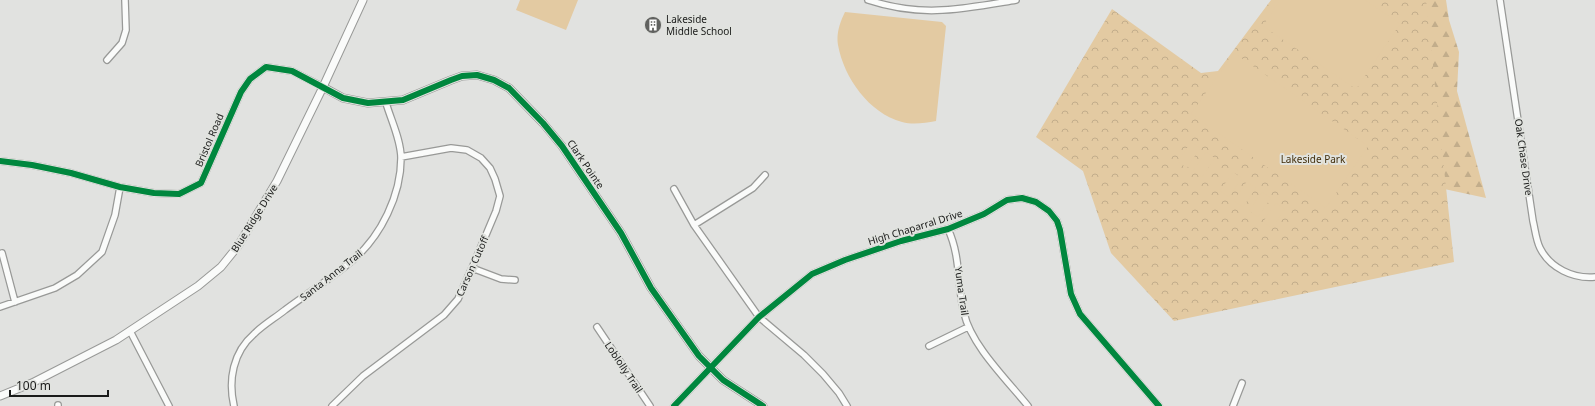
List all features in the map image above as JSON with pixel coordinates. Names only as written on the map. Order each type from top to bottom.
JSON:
[{"type":"street","points":[[107,60],[122,43],[126,30],[124,0]]},
{"type":"street","name":"Blue Ridge Drive","points":[[0,396],[32,383],[116,340],[198,286],[220,267],[238,246],[278,181],[363,0]]},
{"type":"street","points":[[868,0],[900,9],[939,11],[961,10],[1016,0]]},
{"type":"street","name":"Oak Chase Drive","points":[[1500,0],[1533,221],[1540,248],[1548,259],[1558,268],[1573,275],[1586,278],[1595,278]]},
{"type":"street","name":"Bristol Road","points":[[0,161],[63,171],[120,187],[154,193],[179,194],[201,183],[241,92],[250,79],[266,67],[292,72],[323,87]]},
{"type":"street","name":"Clark Pointe","points":[[323,87],[343,98],[368,104],[403,100],[462,76],[477,75],[494,80],[509,88],[543,123],[562,146],[621,233],[651,288],[686,339],[710,369],[723,380],[763,406]]},
{"type":"street","name":"Santa Anna Trail","points":[[234,406],[231,383],[232,371],[239,353],[253,334],[354,259],[370,242],[384,222],[400,175],[401,157],[399,145],[386,103]]},
{"type":"street","name":"Carson Cutoff","points":[[332,406],[363,376],[444,315],[458,299],[496,211],[500,196],[490,168],[481,158],[467,150],[451,148],[401,157]]},
{"type":"street","points":[[694,225],[753,188],[764,175]]},
{"type":"street","points":[[0,307],[55,288],[78,274],[102,252],[114,215],[120,187]]},
{"type":"street","points":[[674,189],[694,225],[759,317],[804,354],[839,393],[847,406]]},
{"type":"street","name":"High Chaparral Drive","points":[[674,406],[759,317],[812,274],[845,260],[948,229],[984,214],[1007,200],[1022,198],[1036,202],[1049,211],[1056,221],[1060,230],[1071,294],[1080,314],[1159,406]]},
{"type":"street","name":"Yuma Trail","points":[[948,229],[954,243],[964,312],[968,326],[976,342],[1028,406]]},
{"type":"street","points":[[2,253],[15,302]]},
{"type":"street","points":[[472,268],[501,279],[515,280]]},
{"type":"street","points":[[929,346],[968,326]]},
{"type":"street","name":"Loblolly Trail","points":[[597,327],[650,406]]},
{"type":"street","points":[[130,331],[168,406]]},
{"type":"street","points":[[1233,406],[1242,383]]},
{"type":"green space","points":[[520,0],[578,0],[566,30],[516,10]]},
{"type":"green space","name":"Lakeside Park","points":[[1271,0],[1426,0],[1454,262],[1174,321],[1111,253],[1083,171],[1036,137],[1112,9],[1201,73],[1218,71]]},
{"type":"green space","points":[[1280,0],[1365,0],[1400,24],[1356,89],[1263,26]]},
{"type":"green space","points":[[1400,0],[1446,0],[1449,20],[1459,52],[1457,91],[1486,198],[1384,176]]},
{"type":"green space","points":[[845,12],[942,22],[946,26],[936,121],[915,124],[902,122],[879,111],[860,92],[846,70],[838,45],[839,28]]},
{"type":"green space","points":[[1234,53],[1368,146],[1326,208],[1191,114]]},
{"type":"green space","points":[[1191,142],[1200,148],[1187,168],[1178,162]]},
{"type":"green space","points":[[1206,152],[1215,158],[1202,177],[1193,171]]},
{"type":"green space","points":[[1233,172],[1242,178],[1229,197],[1220,191]]},
{"type":"green space","points":[[1247,181],[1256,188],[1243,207],[1234,201]]},
{"type":"green space","points":[[1262,192],[1271,198],[1258,217],[1249,211]]},
{"type":"green space","points":[[1276,203],[1285,209],[1272,228],[1263,222]]},
{"type":"cycle path","points":[[0,161],[32,165],[71,173],[120,187],[154,193],[179,194],[201,183],[241,92],[250,79],[266,67],[292,71],[343,98],[368,103],[403,100],[462,76],[477,75],[494,80],[509,88],[543,123],[562,146],[621,233],[651,288],[699,356],[723,380],[763,406]]},
{"type":"cycle path","points":[[674,406],[759,317],[812,274],[845,260],[901,241],[948,229],[984,214],[1007,200],[1022,198],[1036,202],[1049,211],[1057,221],[1060,230],[1071,294],[1080,314],[1159,406]]},
{"type":"place","name":"Lakeside Middle School","points":[[653,25]]}]
